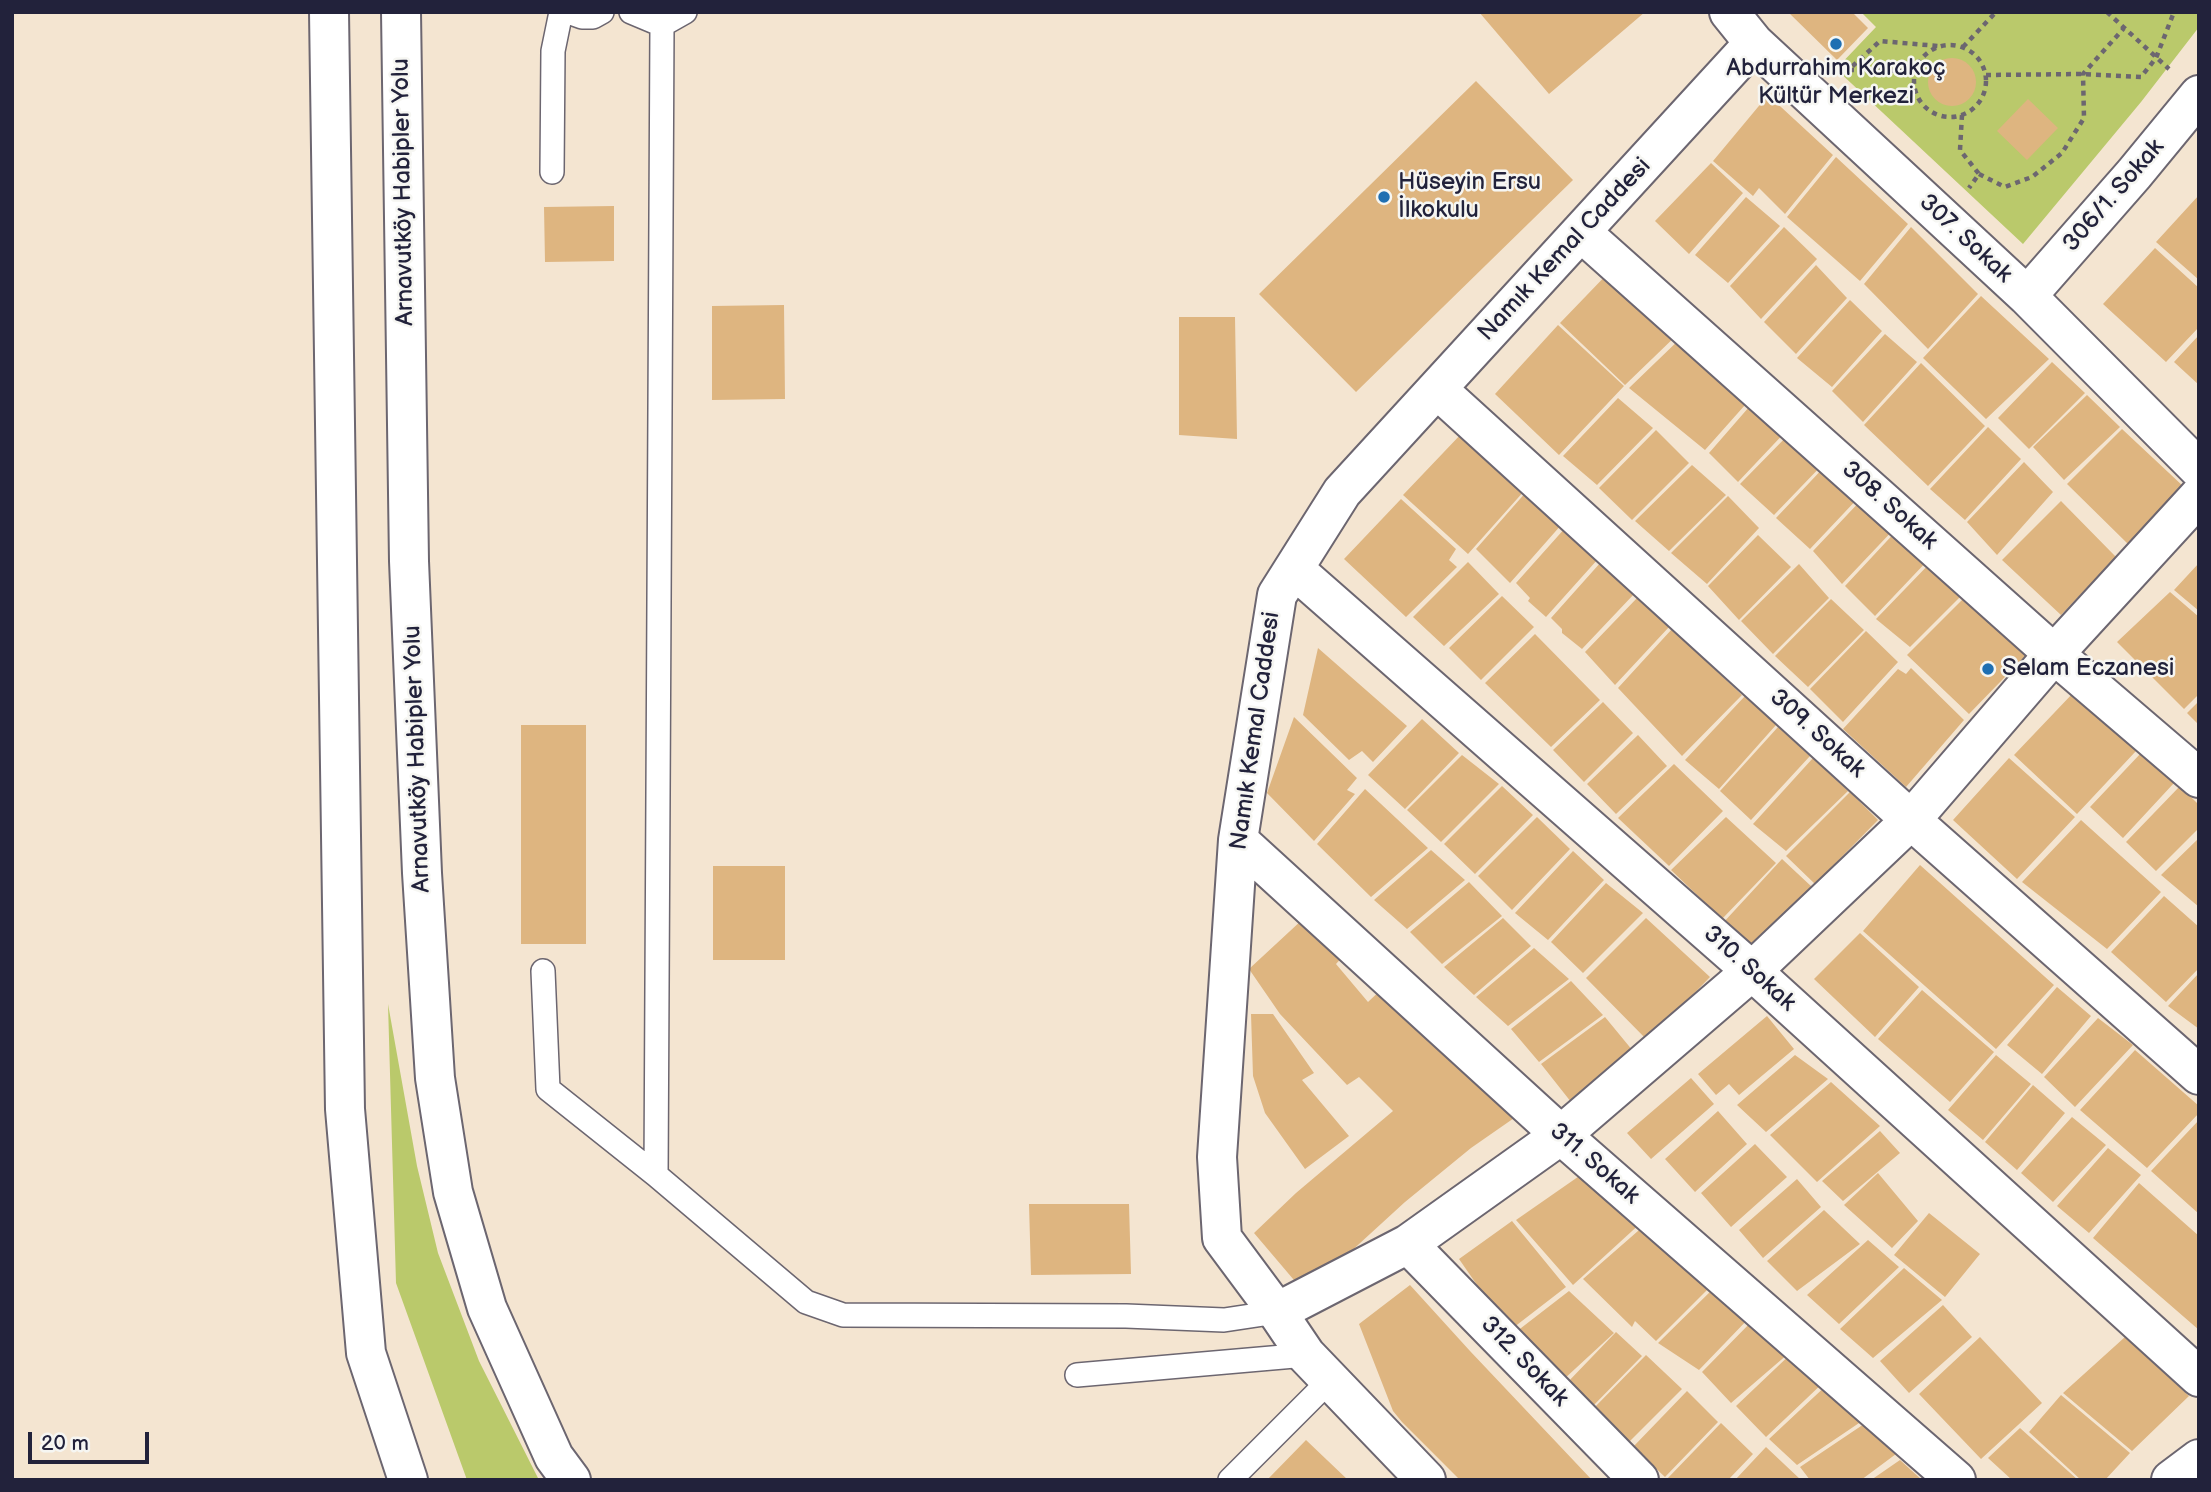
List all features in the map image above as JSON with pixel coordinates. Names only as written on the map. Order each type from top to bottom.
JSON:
[{"type":"main road","points":[[329,12],[345,1109],[366,1353],[408,1480]]},
{"type":"main road","name":"Arnavutköy Habipler Yolu","points":[[401,12],[410,561],[422,873],[435,1078],[453,1192],[487,1308],[554,1457],[571,1480]]},
{"type":"main road","name":"307. Sokak","points":[[1728,12],[1754,43],[2027,296],[2199,469]]},
{"type":"main road","name":"Namık Kemal Caddesi","points":[[1426,1480],[1318,1368],[1222,1238],[1217,1157],[1238,840],[1277,595],[1342,492],[1754,43]]},
{"type":"main road","name":"306/1. Sokak","points":[[2027,296],[2195,108]]},
{"type":"main road","name":"308. Sokak","points":[[1581,232],[2054,654],[2199,778]]},
{"type":"main road","name":"309. Sokak","points":[[1437,389],[1911,820],[2199,1075]]},
{"type":"main road","points":[[1277,1312],[1408,1244],[1561,1135],[1752,971],[1911,820],[2054,654],[2199,496]]},
{"type":"main road","name":"310. Sokak","points":[[1294,569],[1752,971],[2199,1377]]},
{"type":"main road","name":"311. Sokak","points":[[1238,840],[1561,1135],[1956,1480]]},
{"type":"main road","name":"312. Sokak","points":[[1408,1244],[1639,1480]]},
{"type":"main road","points":[[2171,1480],[2199,1459]]},
{"type":"lane","points":[[552,172],[553,51],[561,12]]},
{"type":"lane","points":[[568,12],[582,17],[593,17],[602,12]]},
{"type":"lane","points":[[631,12],[662,25]]},
{"type":"lane","points":[[662,25],[685,12]]},
{"type":"lane","points":[[656,1175],[662,25]]},
{"type":"lane","points":[[543,971],[548,1089],[656,1175],[806,1302],[843,1315],[1126,1316],[1224,1320],[1277,1312]]},
{"type":"lane","points":[[1077,1375],[1318,1368]]},
{"type":"lane","points":[[1230,1480],[1318,1368]]},
{"type":"path","points":[[1964,47],[1996,12]]},
{"type":"path","points":[[2107,12],[2156,58],[2195,108]]},
{"type":"path","points":[[1986,75],[2083,74],[2141,77],[2156,58],[2174,12]]},
{"type":"path","points":[[1962,115],[1960,150],[1979,174],[2005,187],[2032,177],[2062,153],[2084,118],[2083,74],[2124,28]]},
{"type":"path","points":[[1914,71],[1848,70],[1880,41],[1964,47],[1974,53],[1982,63],[1986,75],[1986,88],[1974,109],[1962,115],[1940,116],[1921,104],[1913,83],[1914,71],[1927,52],[1938,46]]},
{"type":"path","points":[[1945,220],[1979,174]]},
{"type":"green space","points":[[1861,12],[2199,12],[2199,27],[2141,102],[2023,244],[1836,69],[1876,27]]},
{"type":"green space","points":[[388,1004],[417,1166],[438,1253],[479,1361],[539,1480],[467,1480],[396,1283]]},
{"type":"building","points":[[1479,12],[1645,12],[1549,94]]},
{"type":"building","name":"Abdurrahim Karakoç Kültür Merkezi","points":[[1788,12],[1852,12],[1868,28],[1837,60]]},
{"type":"building","points":[[1952,58],[1969,65],[1976,82],[1969,99],[1952,106],[1935,99],[1928,82],[1935,65]]},
{"type":"building","points":[[1476,81],[1573,180],[1356,392],[1259,294]]},
{"type":"building","points":[[1768,95],[1833,155],[1785,214],[1759,188],[1753,196],[1713,161]]},
{"type":"building","points":[[2028,99],[2058,128],[2027,160],[1997,131]]},
{"type":"building","points":[[1836,157],[1908,224],[1860,281],[1787,217]]},
{"type":"building","points":[[1711,163],[1743,193],[1689,254],[1655,221]]},
{"type":"building","points":[[2199,195],[2199,280],[2156,242]]},
{"type":"building","points":[[1746,197],[1780,226],[1728,283],[1695,255]]},
{"type":"building","points":[[614,206],[614,261],[545,262],[544,207]]},
{"type":"building","points":[[1784,227],[1817,259],[1761,319],[1730,286]]},
{"type":"building","points":[[1911,227],[1978,294],[1928,349],[1864,284]]},
{"type":"building","points":[[2155,248],[2199,288],[2199,327],[2166,362],[2103,304]]},
{"type":"building","points":[[1816,265],[1847,298],[1796,354],[1764,322]]},
{"type":"building","points":[[1612,269],[1681,331],[1625,385],[1560,323]]},
{"type":"building","points":[[1981,296],[2049,359],[1986,419],[1923,358]]},
{"type":"building","points":[[1850,300],[1882,331],[1832,387],[1797,358]]},
{"type":"building","points":[[784,305],[785,399],[712,400],[712,306]]},
{"type":"building","points":[[1179,317],[1235,317],[1237,439],[1179,435]]},
{"type":"building","points":[[1558,325],[1624,386],[1559,455],[1495,394]]},
{"type":"building","points":[[1885,334],[1917,362],[1863,422],[1832,391]]},
{"type":"building","points":[[1684,335],[1753,396],[1705,450],[1629,388]]},
{"type":"building","points":[[2199,335],[2199,385],[2174,362]]},
{"type":"building","points":[[2052,362],[2085,393],[2029,449],[1998,418]]},
{"type":"building","points":[[1921,363],[1985,426],[1928,486],[1864,425]]},
{"type":"building","points":[[2087,395],[2120,427],[2064,480],[2033,447]]},
{"type":"building","points":[[1618,398],[1653,428],[1597,485],[1563,456]]},
{"type":"building","points":[[1756,399],[1790,427],[1738,482],[1709,453]]},
{"type":"building","points":[[1988,427],[2021,459],[1965,520],[1930,489]]},
{"type":"building","points":[[2122,429],[2184,487],[2128,544],[2067,484]]},
{"type":"building","points":[[1656,430],[1689,463],[1632,520],[1599,488]]},
{"type":"building","points":[[1793,430],[1825,462],[1774,515],[1740,484]]},
{"type":"building","points":[[1463,432],[1525,490],[1468,554],[1403,495]]},
{"type":"building","points":[[2024,462],[2053,492],[1997,555],[1967,522]]},
{"type":"building","points":[[1827,464],[1861,495],[1810,549],[1776,518]]},
{"type":"building","points":[[1692,465],[1726,495],[1669,551],[1635,521]]},
{"type":"building","points":[[1527,491],[1562,524],[1510,583],[1476,549]]},
{"type":"building","points":[[1728,496],[1759,528],[1707,584],[1671,553]]},
{"type":"building","points":[[1864,497],[1897,526],[1842,584],[1813,551]]},
{"type":"building","points":[[1401,499],[1456,549],[1449,560],[1457,567],[1406,617],[1344,559]]},
{"type":"building","points":[[2061,501],[2116,557],[2061,615],[2002,560]]},
{"type":"building","points":[[1566,527],[1598,559],[1546,617],[1528,601],[1530,598],[1516,583]]},
{"type":"building","points":[[1899,528],[1930,558],[1875,616],[1845,586]]},
{"type":"building","points":[[1758,535],[1791,567],[1739,620],[1708,586]]},
{"type":"building","points":[[1933,560],[1967,590],[1910,647],[1876,619]]},
{"type":"building","points":[[1468,562],[1499,594],[1444,646],[1413,617]]},
{"type":"building","points":[[1601,562],[1635,593],[1582,649],[1562,633],[1562,629],[1551,618]]},
{"type":"building","points":[[2199,563],[2199,611],[2174,590]]},
{"type":"building","points":[[1799,564],[1829,598],[1773,654],[1741,621]]},
{"type":"building","points":[[1971,591],[2036,645],[1969,714],[1907,655]]},
{"type":"building","points":[[2170,592],[2199,617],[2199,694],[2184,709],[2117,642]]},
{"type":"building","points":[[1502,596],[1534,627],[1481,680],[1449,648]]},
{"type":"building","points":[[1638,597],[1669,627],[1615,685],[1585,652]]},
{"type":"building","points":[[1831,599],[1864,630],[1808,687],[1775,656]]},
{"type":"building","points":[[1672,629],[1742,695],[1682,756],[1618,688]]},
{"type":"building","points":[[1866,631],[1898,662],[1843,722],[1810,689]]},
{"type":"building","points":[[1535,634],[1600,700],[1551,747],[1485,683]]},
{"type":"building","points":[[1318,648],[1407,726],[1373,762],[1362,751],[1349,760],[1303,715]]},
{"type":"building","points":[[1911,668],[1964,720],[1906,787],[1843,729],[1898,669],[1906,674]]},
{"type":"building","points":[[2074,692],[2136,751],[2077,814],[2014,755]]},
{"type":"building","points":[[1746,695],[1776,725],[1719,789],[1685,760]]},
{"type":"building","points":[[2199,701],[2199,725],[2187,713]]},
{"type":"building","points":[[1603,702],[1633,733],[1584,782],[1553,750]]},
{"type":"building","points":[[1294,717],[1357,778],[1347,790],[1355,794],[1314,841],[1267,793]]},
{"type":"building","points":[[1422,719],[1459,753],[1405,809],[1368,775]]},
{"type":"building","points":[[521,725],[586,725],[586,944],[521,944]]},
{"type":"building","points":[[1778,727],[1810,756],[1751,820],[1720,791]]},
{"type":"building","points":[[1638,735],[1667,766],[1616,814],[1587,784]]},
{"type":"building","points":[[2141,753],[2174,783],[2123,838],[2090,807]]},
{"type":"building","points":[[1462,755],[1499,784],[1441,842],[1407,810]]},
{"type":"building","points":[[1813,758],[1848,791],[1786,851],[1753,824]]},
{"type":"building","points":[[2009,758],[2075,817],[2017,879],[1953,820]]},
{"type":"building","points":[[1674,764],[1723,811],[1669,866],[1618,818]]},
{"type":"building","points":[[1502,786],[1533,815],[1475,874],[1444,844]]},
{"type":"building","points":[[2180,786],[2199,805],[2199,828],[2156,871],[2126,842]]},
{"type":"building","points":[[1365,789],[1428,848],[1371,897],[1317,844]]},
{"type":"building","points":[[1850,792],[1878,820],[1815,884],[1786,856]]},
{"type":"building","points":[[1537,817],[1570,849],[1512,910],[1478,876]]},
{"type":"building","points":[[1726,817],[1776,863],[1722,919],[1671,870]]},
{"type":"building","points":[[2081,820],[2161,892],[2107,949],[2022,882]]},
{"type":"building","points":[[2199,838],[2199,907],[2161,875]]},
{"type":"building","points":[[1431,850],[1465,880],[1407,929],[1374,900]]},
{"type":"building","points":[[1573,851],[1604,880],[1548,940],[1515,913]]},
{"type":"building","points":[[1782,859],[1812,887],[1748,950],[1722,924]]},
{"type":"building","points":[[1920,865],[2054,985],[1996,1049],[1863,931]]},
{"type":"building","points":[[713,866],[785,866],[785,960],[713,960]]},
{"type":"building","points":[[1469,882],[1502,916],[1442,964],[1410,932]]},
{"type":"building","points":[[1606,883],[1643,913],[1583,973],[1551,942]]},
{"type":"building","points":[[2164,896],[2199,927],[2199,968],[2166,1002],[2111,952]]},
{"type":"building","points":[[1503,918],[1531,946],[1474,995],[1444,967]]},
{"type":"building","points":[[1646,918],[1710,977],[1648,1041],[1586,978]]},
{"type":"building","points":[[1303,919],[1345,954],[1336,964],[1368,1002],[1385,986],[1517,1116],[1471,1148],[1405,1202],[1347,1255],[1299,1286],[1254,1233],[1296,1193],[1393,1111],[1359,1077],[1347,1085],[1280,1014],[1249,969]]},
{"type":"building","points":[[1860,933],[1919,987],[1875,1037],[1814,979]]},
{"type":"building","points":[[1534,948],[1569,979],[1508,1026],[1476,997]]},
{"type":"building","points":[[2199,973],[2199,1029],[2168,1006]]},
{"type":"building","points":[[1571,981],[1603,1015],[1539,1062],[1511,1029]]},
{"type":"building","points":[[2057,987],[2091,1016],[2042,1074],[2007,1045]]},
{"type":"building","points":[[1922,990],[1994,1052],[1950,1102],[1878,1039]]},
{"type":"building","points":[[1251,1014],[1273,1014],[1314,1073],[1302,1080],[1349,1136],[1305,1169],[1265,1113],[1253,1076]]},
{"type":"building","points":[[1767,1016],[1794,1049],[1739,1095],[1729,1084],[1716,1095],[1698,1074]]},
{"type":"building","points":[[1605,1017],[1633,1051],[1575,1107],[1541,1064]]},
{"type":"building","points":[[2098,1018],[2133,1045],[2075,1107],[2044,1077]]},
{"type":"building","points":[[2135,1050],[2199,1106],[2199,1113],[2147,1168],[2080,1110]]},
{"type":"building","points":[[1795,1055],[1828,1079],[1766,1132],[1737,1105]]},
{"type":"building","points":[[1996,1055],[2031,1084],[1983,1140],[1948,1110]]},
{"type":"building","points":[[1691,1078],[1714,1104],[1651,1159],[1627,1133]]},
{"type":"building","points":[[1831,1082],[1880,1126],[1817,1182],[1770,1135]]},
{"type":"building","points":[[2033,1085],[2065,1113],[2017,1170],[1985,1142]]},
{"type":"building","points":[[1718,1111],[1747,1144],[1695,1192],[1665,1159]]},
{"type":"building","points":[[2072,1117],[2106,1145],[2053,1202],[2021,1173]]},
{"type":"building","points":[[2199,1120],[2199,1214],[2151,1171]]},
{"type":"building","points":[[1880,1131],[1900,1153],[1843,1201],[1822,1181]]},
{"type":"building","points":[[1755,1144],[1787,1177],[1731,1227],[1701,1193]]},
{"type":"building","points":[[2108,1148],[2141,1175],[2089,1233],[2057,1206]]},
{"type":"building","points":[[1585,1172],[1643,1221],[1573,1285],[1516,1220]]},
{"type":"building","points":[[1878,1173],[1918,1221],[1892,1248],[1844,1205]]},
{"type":"building","points":[[1797,1179],[1821,1207],[1763,1258],[1739,1230]]},
{"type":"building","points":[[2139,1183],[2199,1236],[2199,1330],[2093,1238]]},
{"type":"building","points":[[1029,1204],[1129,1204],[1131,1274],[1031,1275]]},
{"type":"building","points":[[1824,1210],[1860,1244],[1797,1291],[1767,1261]]},
{"type":"building","points":[[1929,1213],[1980,1254],[1945,1297],[1894,1255]]},
{"type":"building","points":[[1512,1221],[1566,1287],[1509,1331],[1459,1259]]},
{"type":"building","points":[[1646,1224],[1711,1286],[1656,1341],[1635,1321],[1632,1327],[1583,1279]]},
{"type":"building","points":[[1868,1240],[1899,1267],[1839,1324],[1807,1295]]},
{"type":"building","points":[[1904,1268],[1942,1300],[1873,1358],[1840,1329]]},
{"type":"building","points":[[1410,1285],[1592,1480],[1460,1480],[1402,1422],[1393,1411],[1359,1324]]},
{"type":"building","points":[[1714,1288],[1751,1316],[1699,1370],[1658,1343]]},
{"type":"building","points":[[1569,1291],[1614,1333],[1563,1380],[1512,1335]]},
{"type":"building","points":[[1943,1305],[1972,1337],[1909,1393],[1880,1361]]},
{"type":"building","points":[[1757,1316],[1796,1347],[1731,1403],[1702,1372]]},
{"type":"building","points":[[1616,1332],[1642,1356],[1590,1409],[1565,1385]]},
{"type":"building","points":[[1980,1337],[2042,1403],[1981,1459],[1919,1394]]},
{"type":"building","points":[[2125,1337],[2189,1396],[2132,1451],[2063,1393]]},
{"type":"building","points":[[1796,1349],[1826,1380],[1766,1437],[1736,1406]]},
{"type":"building","points":[[1646,1355],[1682,1389],[1625,1446],[1590,1412]]},
{"type":"building","points":[[1830,1382],[1865,1419],[1797,1465],[1769,1439]]},
{"type":"building","points":[[1687,1391],[1718,1422],[1665,1477],[1633,1447]]},
{"type":"building","points":[[2061,1395],[2130,1453],[2105,1480],[2081,1480],[2029,1432]]},
{"type":"building","points":[[1867,1422],[1896,1454],[1861,1480],[1810,1480],[1800,1467]]},
{"type":"building","points":[[1721,1423],[1753,1454],[1728,1480],[1666,1480]]},
{"type":"building","points":[[2020,1428],[2078,1480],[2012,1480],[1988,1458]]},
{"type":"building","points":[[1306,1440],[1348,1480],[1267,1480]]},
{"type":"building","points":[[1766,1447],[1801,1480],[1735,1480]]},
{"type":"building","points":[[1900,1460],[1922,1480],[1871,1480]]},
{"type":"place","name":"Abdurrahim Karakoç Kültür Merkezi","points":[[1836,44]]},
{"type":"place","name":"Hüseyin Ersu İlkokulu","points":[[1384,197]]},
{"type":"place","name":"Selam Eczanesi","points":[[1988,669]]}]
